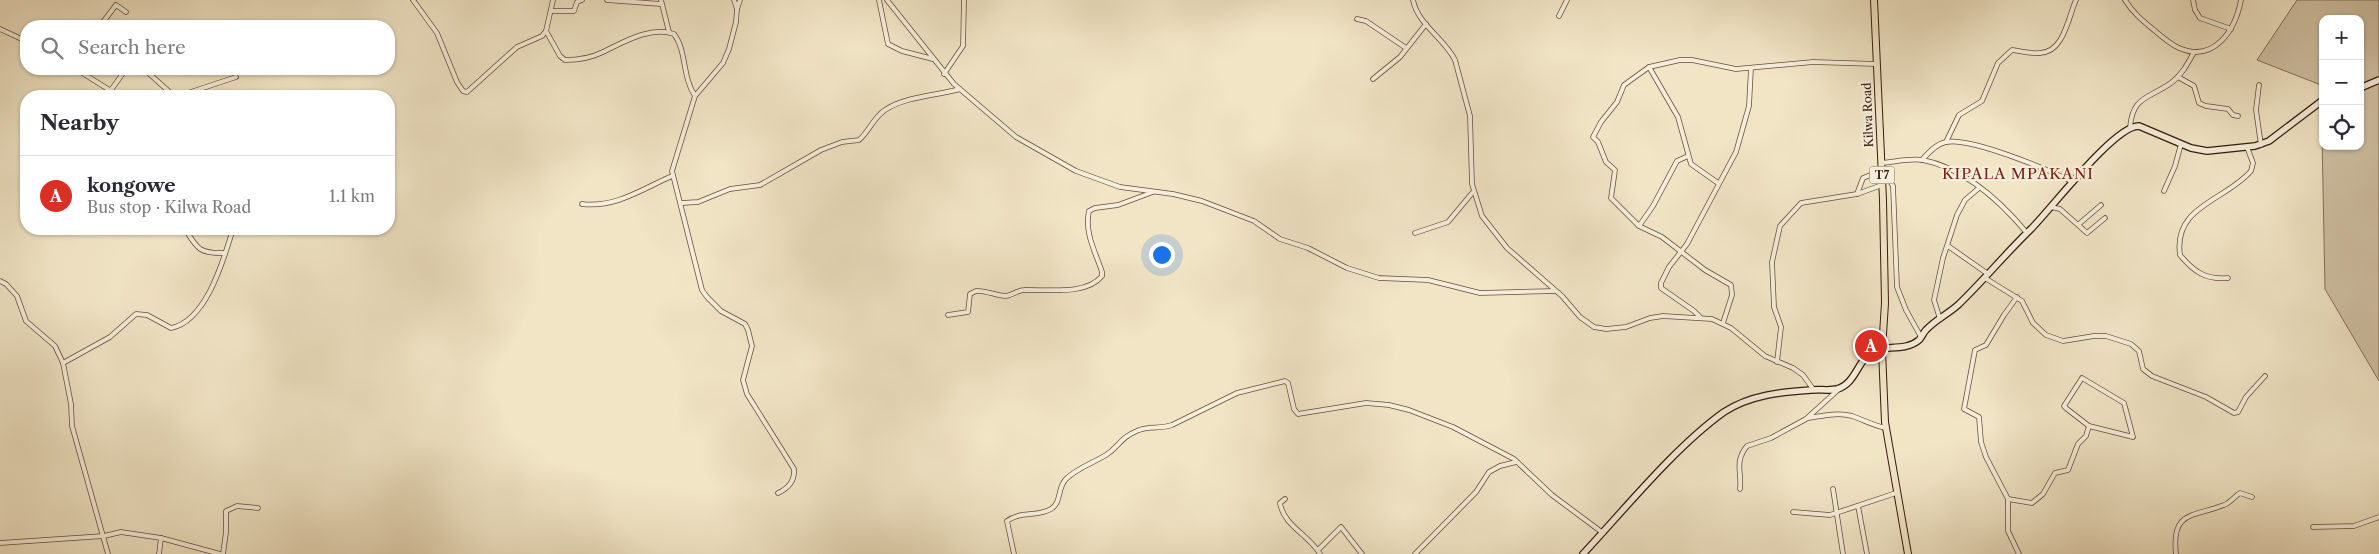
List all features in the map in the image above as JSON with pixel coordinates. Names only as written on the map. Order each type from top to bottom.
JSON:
[{"type":"highway","name":"Kilwa Road","points":[[1874,0],[1885,303],[1882,350]]},
{"type":"highway","name":"T7","points":[[1882,350],[1886,428],[1908,554]]},
{"type":"main road","points":[[2364,86],[2379,80]]},
{"type":"main road","points":[[1583,554],[1672,459],[1696,436],[1734,406],[1750,399],[1775,393],[1839,388],[1851,380],[1870,352],[1876,349],[1882,350],[1907,346],[1921,337],[1927,329],[1987,276],[2112,140],[2130,128],[2139,126],[2181,144],[2207,151],[2247,147],[2261,144],[2319,103]]},
{"type":"street","points":[[413,0],[437,33],[457,82],[463,91],[471,90],[517,47],[538,39],[546,31],[553,0]]},
{"type":"street","points":[[551,11],[572,12],[577,2],[582,0]]},
{"type":"street","points":[[607,0],[661,2],[669,32]]},
{"type":"street","points":[[734,0],[737,9]]},
{"type":"street","points":[[740,0],[731,41],[723,63],[695,96],[684,138],[673,164],[672,176],[682,203],[690,250],[702,290],[723,313],[744,324],[752,340],[744,386],[747,394],[794,469],[794,480],[789,486],[778,493]]},
{"type":"street","points":[[879,0],[883,29],[888,44],[902,51],[933,60]]},
{"type":"street","points":[[887,0],[944,74],[960,89],[1024,143],[1076,171],[1120,187],[1156,191],[1202,202],[1254,222],[1280,239],[1308,248],[1347,268],[1379,278],[1428,280],[1480,293],[1555,291]]},
{"type":"street","points":[[944,74],[963,46],[964,0]]},
{"type":"street","points":[[1412,0],[1418,14],[1451,52],[1456,65],[1470,116],[1473,192],[1482,216],[1507,248],[1589,324],[1606,329],[1626,327],[1650,318],[1663,316],[1700,317],[1723,323],[1759,352],[1803,375],[1813,389]]},
{"type":"street","points":[[1559,16],[1567,0]]},
{"type":"street","points":[[1946,142],[1959,115],[1982,100],[1998,63],[2006,54],[2012,50],[2040,53],[2054,48],[2063,35],[2076,0]]},
{"type":"street","points":[[2125,0],[2138,18],[2163,38],[2180,49],[2194,52],[2214,48],[2223,41],[2231,29],[2241,0]]},
{"type":"street","points":[[2194,0],[2195,10],[2200,18],[2231,29]]},
{"type":"street","points":[[105,20],[116,5],[126,12]]},
{"type":"street","points":[[1357,19],[1366,21],[1406,48]]},
{"type":"street","points":[[1373,79],[1391,65],[1426,24]]},
{"type":"street","points":[[0,30],[20,38]]},
{"type":"street","points":[[546,31],[562,59],[570,60],[602,53],[636,36],[669,32],[676,36],[687,81],[695,96]]},
{"type":"street","points":[[2130,128],[2130,116],[2142,99],[2178,77],[2194,52]]},
{"type":"street","points":[[1723,323],[1732,295],[1731,285],[1705,270],[1662,236],[1639,226],[1611,198],[1615,170],[1606,162],[1599,145],[1593,137],[1601,122],[1617,102],[1624,85],[1649,67],[1680,60],[1692,60],[1736,69],[1814,62],[1877,64]]},
{"type":"street","points":[[1649,67],[1678,117],[1688,156],[1693,167],[1718,183]]},
{"type":"street","points":[[1700,317],[1661,288],[1661,283],[1669,267],[1687,244],[1736,152],[1746,120],[1751,68]]},
{"type":"street","points":[[86,75],[111,90],[122,75]]},
{"type":"street","points":[[153,75],[168,90]]},
{"type":"street","points":[[197,90],[236,77]]},
{"type":"street","points":[[2178,77],[2194,86],[2199,103],[2206,106],[2228,109],[2233,115],[2238,116]]},
{"type":"street","points":[[2258,85],[2256,110],[2261,144]]},
{"type":"street","points":[[682,203],[698,202],[730,189],[760,185],[821,150],[842,142],[859,140],[881,113],[892,106],[960,89]]},
{"type":"street","points":[[1922,160],[1935,147],[1946,142],[1975,144],[2073,182]]},
{"type":"street","points":[[2164,191],[2176,166],[2181,144]]},
{"type":"street","points":[[2228,278],[2211,278],[2195,272],[2180,255],[2178,238],[2190,216],[2251,171],[2252,163],[2247,147]]},
{"type":"street","points":[[1639,226],[1653,206],[1677,161],[1688,156]]},
{"type":"street","points":[[1857,194],[1863,178],[1881,165],[1922,160],[1948,168],[1979,188],[2026,233]]},
{"type":"street","points":[[1881,165],[1893,186],[1897,287],[1906,310],[1921,337]]},
{"type":"street","points":[[582,204],[610,204],[626,199],[672,176]]},
{"type":"street","points":[[1777,362],[1781,327],[1774,307],[1772,262],[1778,230],[1795,207],[1801,203],[1857,194],[1882,185]]},
{"type":"street","points":[[1940,319],[1934,300],[1935,289],[1958,212],[1965,200],[1979,188]]},
{"type":"street","points":[[948,315],[968,312],[970,294],[976,290],[1006,296],[1021,290],[1038,292],[1072,290],[1099,280],[1102,272],[1092,246],[1089,231],[1089,211],[1094,208],[1118,205],[1156,191]]},
{"type":"street","points":[[1415,233],[1448,222],[1473,192]]},
{"type":"street","points":[[2079,224],[2101,205]]},
{"type":"street","points":[[2051,207],[2060,209],[2089,233],[2106,218]]},
{"type":"street","points":[[188,235],[191,242],[200,250],[211,254],[224,253]]},
{"type":"street","points":[[63,363],[110,338],[136,314],[147,315],[171,328],[177,327],[199,309],[221,268],[224,253],[232,235]]},
{"type":"street","points":[[1948,246],[2017,297],[2027,308],[2033,324],[2046,335],[2064,341],[2106,336],[2134,345],[2139,351],[2143,369],[2152,376],[2206,397],[2234,413],[2238,412],[2246,397],[2265,376]]},
{"type":"street","points":[[0,281],[6,284],[17,296],[26,321],[55,346],[63,363],[71,404],[72,426],[108,554]]},
{"type":"street","points":[[2017,297],[1986,345],[1976,350],[1964,410],[1979,417],[1980,442],[2008,499],[2009,536],[2020,554]]},
{"type":"street","points":[[2082,378],[2124,403],[2132,437],[2089,426],[2064,406],[2082,378]]},
{"type":"street","points":[[1014,554],[1007,521],[1014,516],[1050,509],[1057,502],[1062,484],[1067,478],[1105,456],[1121,439],[1140,430],[1172,425],[1237,394],[1285,381],[1288,383],[1294,409],[1298,414],[1366,403],[1389,405],[1409,410],[1453,427],[1516,462],[1552,495],[1603,532]]},
{"type":"street","points":[[1740,489],[1741,481],[1738,468],[1745,448],[1752,443],[1771,438],[1806,418],[1839,388]]},
{"type":"street","points":[[1806,418],[1843,415],[1886,428]]},
{"type":"street","points":[[2008,499],[2032,503],[2040,498],[2056,474],[2068,470],[2078,444],[2086,436],[2089,426]]},
{"type":"street","points":[[1415,554],[1476,492],[1489,472],[1500,466],[1516,462]]},
{"type":"street","points":[[1833,489],[1843,554]]},
{"type":"street","points":[[2176,554],[2176,532],[2184,520],[2200,511],[2224,505],[2240,492],[2252,497]]},
{"type":"street","points":[[1792,512],[1822,516],[1838,513],[1896,493]]},
{"type":"street","points":[[1285,499],[1280,503],[1281,510],[1319,552],[1341,527],[1362,554]]},
{"type":"street","points":[[0,542],[104,536],[121,532],[161,538],[221,554],[226,532],[226,511],[237,506],[258,508]]},
{"type":"street","points":[[1858,506],[1867,554]]},
{"type":"street","points":[[2314,526],[2351,527],[2379,516]]},
{"type":"street","points":[[159,554],[161,538]]},
{"type":"shaded area","points":[[2297,0],[2379,0],[2379,381],[2325,289],[2322,150],[2364,150],[2364,15],[2319,15],[2319,84],[2257,60]]},
{"type":"place","name":"kongowe","points":[[1871,346]]},
{"type":"district","name":"KIPALA MPAKANI","points":[[2018,174]]}]
